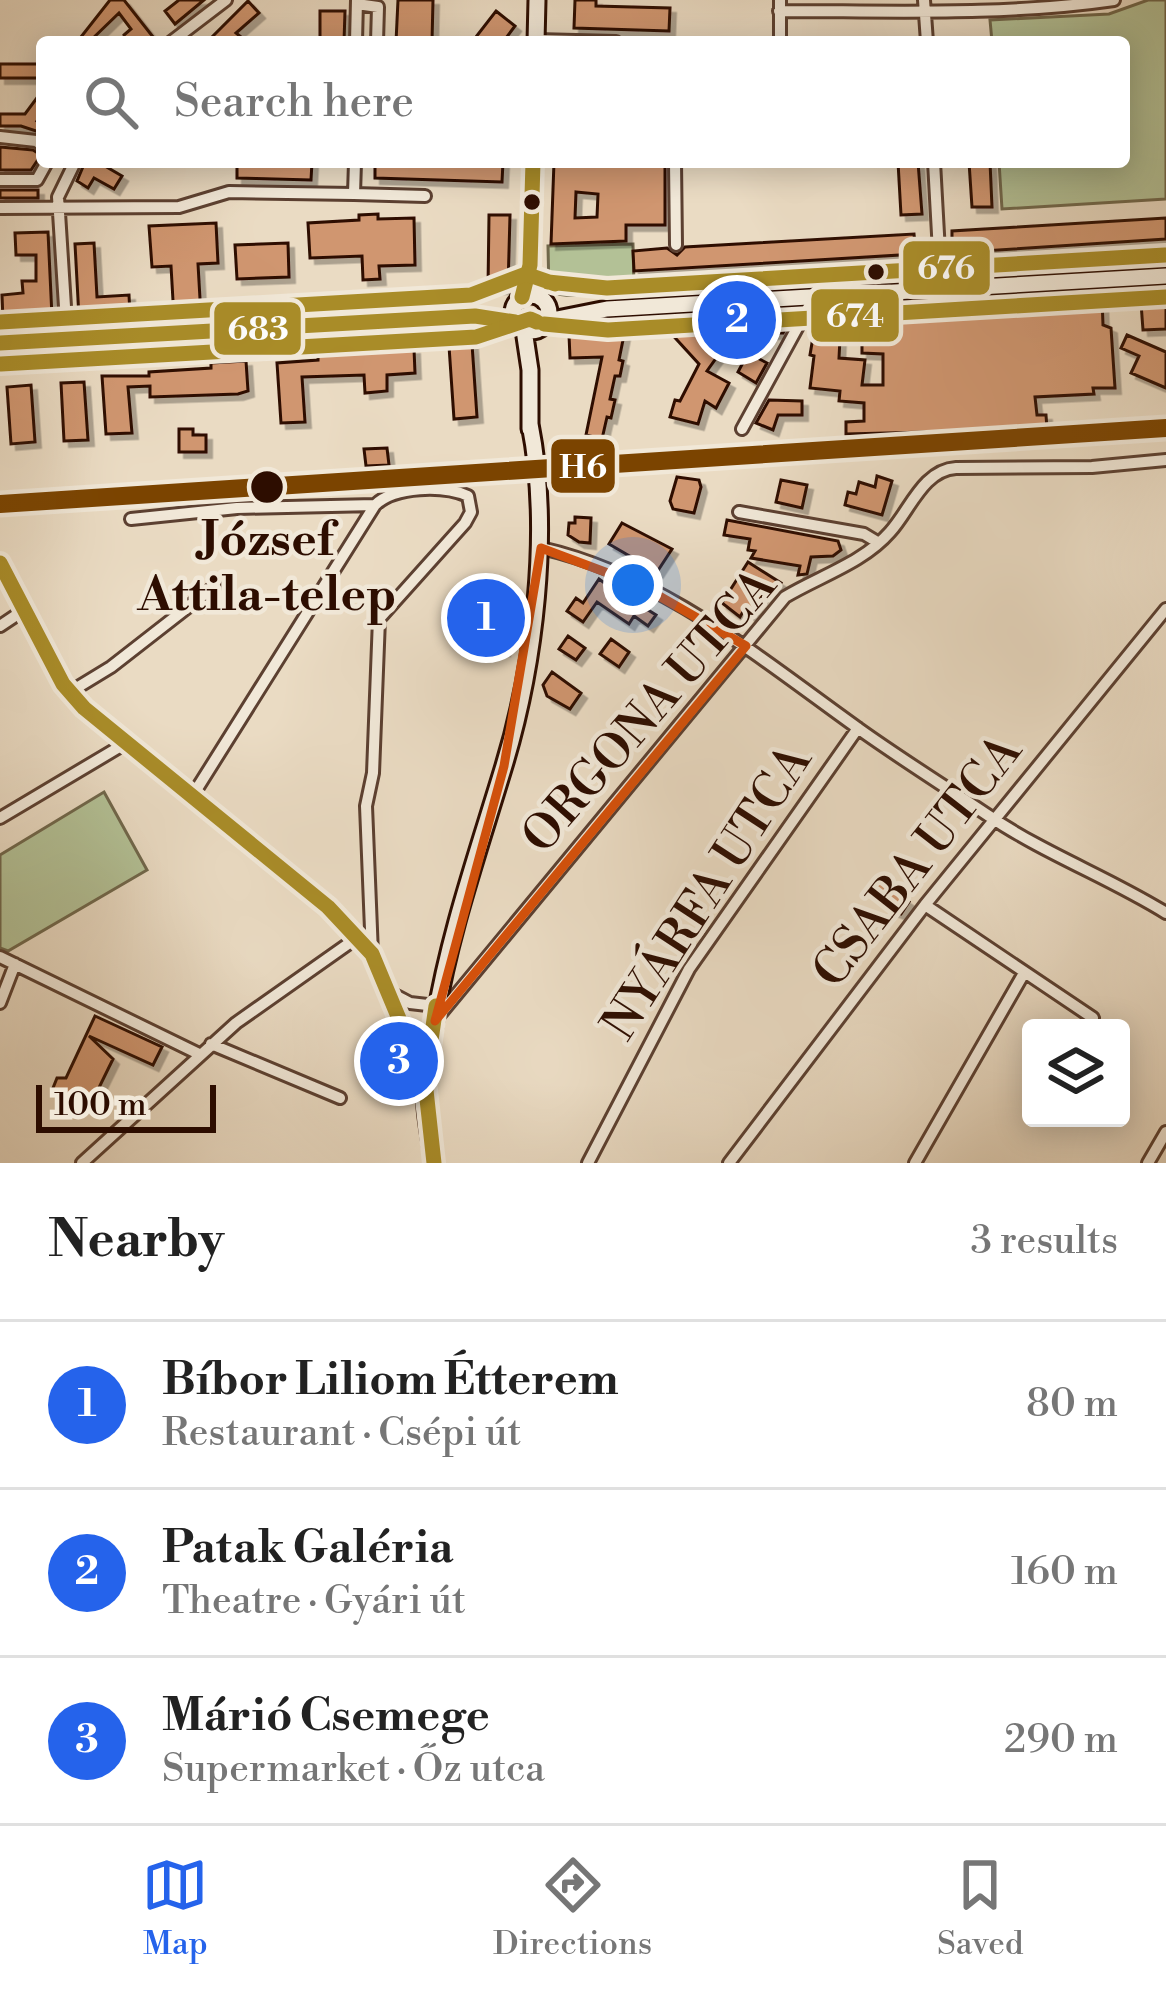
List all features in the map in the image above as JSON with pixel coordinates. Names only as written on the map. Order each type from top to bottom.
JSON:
[{"type":"street","points":[[179,36],[226,0]]},
{"type":"street","points":[[536,36],[537,0]]},
{"type":"street","points":[[780,36],[780,5],[1114,0]]},
{"type":"street","points":[[356,36],[357,2],[377,7],[377,36]]},
{"type":"street","points":[[924,6],[926,36]]},
{"type":"street","points":[[0,137],[36,141]]},
{"type":"street","points":[[37,180],[44,168]]},
{"type":"street","points":[[67,338],[59,207],[62,182],[71,168]]},
{"type":"street","points":[[354,194],[355,168]]},
{"type":"street","points":[[434,1163],[425,1081],[436,1014],[455,918],[504,766],[532,625],[541,548],[530,488],[532,168]]},
{"type":"street","points":[[675,168],[676,244]]},
{"type":"street","points":[[934,168],[940,288]]},
{"type":"street","points":[[0,181],[37,180]]},
{"type":"street","points":[[37,180],[59,207]]},
{"type":"street","points":[[0,208],[179,207],[230,192],[425,196]]},
{"type":"street","points":[[475,316],[531,326],[607,309],[1166,276]]},
{"type":"street","points":[[742,429],[814,297]]},
{"type":"street","points":[[531,300],[531,326]]},
{"type":"street","points":[[0,343],[475,316],[531,300],[607,309]]},
{"type":"street","name":"ORGONA UTCA","points":[[436,1014],[785,597],[857,560],[879,543],[936,472],[1166,460]]},
{"type":"street","points":[[193,796],[383,496],[442,489],[468,496],[471,512],[465,523],[379,620],[374,773],[367,806],[372,954]]},
{"type":"street","points":[[131,519],[237,508],[375,505]]},
{"type":"street","points":[[739,512],[864,534],[879,543]]},
{"type":"street","points":[[541,548],[598,565],[640,585],[746,646],[994,820],[1166,913]]},
{"type":"street","points":[[0,563],[70,692],[358,937],[372,954],[425,1081]]},
{"type":"street","points":[[70,692],[215,586]]},
{"type":"street","name":"CSABA UTCA","points":[[729,1163],[926,905],[1166,609]]},
{"type":"street","points":[[0,626],[24,610]]},
{"type":"street","name":"NYÁRFA UTCA","points":[[589,1163],[689,969],[858,728]]},
{"type":"street","points":[[0,818],[126,743]]},
{"type":"street","points":[[926,905],[1093,1018]]},
{"type":"street","points":[[82,1163],[211,1044],[358,937]]},
{"type":"street","points":[[0,957],[200,1054]]},
{"type":"street","points":[[0,1003],[15,964]]},
{"type":"street","points":[[915,1163],[1024,973]]},
{"type":"street","points":[[388,992],[436,1014]]},
{"type":"street","points":[[211,1044],[340,1098]]},
{"type":"street","points":[[1148,1163],[1166,1132]]},
{"type":"highlighted area","points":[[541,548],[640,585],[746,646],[435,1021],[504,766]]},
{"type":"green space","points":[[1148,0],[1166,0],[1166,199],[1002,209],[999,168],[1130,168],[1130,36],[991,36],[990,20],[1109,14]]},
{"type":"green space","points":[[633,244],[634,287],[581,295],[549,292],[548,246]]},
{"type":"green space","points":[[104,792],[147,870],[8,951],[0,948],[0,855]]},
{"type":"building","points":[[110,0],[124,0],[152,36],[124,36],[131,29],[119,13],[95,36],[82,36]]},
{"type":"building","points":[[179,0],[204,0],[175,24],[165,11]]},
{"type":"building","points":[[398,0],[433,0],[432,36],[396,36]]},
{"type":"building","points":[[575,0],[596,0],[596,6],[670,8],[669,31],[574,28]]},
{"type":"building","points":[[248,1],[259,13],[236,33],[240,36],[213,36]]},
{"type":"building","points":[[320,11],[345,11],[344,36],[320,36]]},
{"type":"building","points":[[496,11],[515,26],[508,36],[477,36]]},
{"type":"building","points":[[0,64],[36,64],[36,78],[0,78]]},
{"type":"building","points":[[36,99],[36,131],[0,126],[0,114],[25,114]]},
{"type":"building","points":[[0,147],[36,152],[31,170],[0,170]]},
{"type":"building","points":[[82,168],[108,168],[122,176],[114,189],[94,178],[88,188],[77,181]]},
{"type":"building","points":[[237,168],[312,168],[311,180],[237,178]]},
{"type":"building","points":[[375,168],[503,168],[502,182],[375,178]]},
{"type":"building","points":[[554,168],[665,168],[665,225],[626,225],[626,241],[551,244]],"holes":[[[576,192],[598,194],[597,217],[575,218]]]},
{"type":"building","points":[[898,168],[918,168],[922,214],[901,215]]},
{"type":"building","points":[[969,168],[990,168],[992,207],[972,207]]},
{"type":"building","points":[[0,190],[38,190],[38,198],[0,198]]},
{"type":"building","points":[[378,214],[378,219],[414,218],[415,265],[379,266],[380,279],[363,280],[362,256],[310,258],[308,223]]},
{"type":"building","points":[[489,215],[510,215],[508,288],[488,288]]},
{"type":"building","points":[[1166,218],[1166,239],[952,253],[952,231]]},
{"type":"building","points":[[216,223],[218,263],[198,264],[201,316],[174,318],[171,266],[152,267],[149,226]]},
{"type":"building","points":[[48,232],[52,317],[3,320],[2,295],[23,293],[22,281],[36,281],[36,255],[16,255],[15,233]]},
{"type":"building","points":[[914,234],[916,254],[634,271],[633,251],[667,248],[677,255],[685,247]]},
{"type":"building","points":[[94,243],[97,297],[129,295],[130,315],[79,318],[75,244]]},
{"type":"building","points":[[288,243],[289,277],[237,279],[235,245]]},
{"type":"building","points":[[1102,298],[1103,325],[1111,328],[1115,388],[1093,388],[1094,394],[1035,397],[1037,415],[1046,415],[1047,429],[846,434],[846,422],[864,421],[864,403],[839,401],[840,391],[810,388],[817,313],[841,319],[839,358],[865,360],[862,385],[883,385],[883,354],[862,353],[862,309],[933,313],[933,302],[996,300],[996,310],[1038,308],[1038,301]]},
{"type":"building","points":[[1166,302],[1166,329],[1143,330],[1141,303]]},
{"type":"building","points":[[789,315],[789,322],[783,333],[763,333],[763,342],[752,342],[752,332],[704,333],[724,347],[707,371],[729,383],[716,408],[705,401],[698,424],[670,417],[675,400],[680,401],[699,364],[662,329],[662,318]]},
{"type":"building","points":[[609,321],[626,325],[620,376],[615,376],[610,399],[615,400],[602,439],[586,435],[602,357],[570,358],[569,335],[607,333]]},
{"type":"building","points":[[1127,335],[1166,352],[1166,388],[1131,373],[1139,356],[1121,348]]},
{"type":"building","points":[[472,344],[477,417],[454,419],[449,346]]},
{"type":"building","points":[[414,349],[415,373],[387,375],[387,391],[365,393],[364,375],[302,377],[305,422],[281,423],[277,363],[318,360],[318,354]]},
{"type":"building","points":[[748,353],[767,363],[756,383],[738,372]]},
{"type":"building","points":[[246,361],[248,391],[238,394],[150,397],[150,386],[128,387],[132,433],[106,434],[102,376],[149,376],[149,372]]},
{"type":"building","points":[[84,382],[88,440],[64,441],[61,383]]},
{"type":"building","points":[[31,385],[35,442],[11,444],[7,387]]},
{"type":"building","points":[[769,400],[802,401],[802,415],[778,415],[773,430],[756,423]]},
{"type":"building","points":[[179,429],[206,435],[206,452],[179,452]]},
{"type":"building","points":[[387,448],[389,465],[366,466],[364,449]]},
{"type":"building","points":[[877,476],[892,481],[882,515],[845,505],[848,492],[856,494],[859,482],[875,487]]},
{"type":"building","points":[[677,477],[699,480],[694,513],[673,509],[670,501]]},
{"type":"building","points":[[781,480],[807,485],[802,508],[776,502]]},
{"type":"building","points":[[575,517],[591,518],[590,543],[568,535]]},
{"type":"building","points":[[727,520],[838,541],[841,550],[833,556],[811,557],[807,574],[798,575],[800,566],[751,558],[755,551],[748,550],[750,539],[724,535]]},
{"type":"building","points":[[622,523],[672,549],[657,572],[609,544]]},
{"type":"building","points":[[748,562],[781,583],[770,598],[764,594],[749,614],[744,610],[740,617],[722,603]]},
{"type":"building","points":[[599,579],[656,615],[648,626],[634,616],[629,624],[597,602],[583,622],[567,611],[576,598],[583,603]]},
{"type":"building","points":[[483,592],[510,624],[505,626],[504,650],[493,647],[461,611]]},
{"type":"building","points":[[568,636],[585,648],[576,660],[559,649]]},
{"type":"building","points":[[611,639],[629,652],[619,667],[600,654]]},
{"type":"building","points":[[552,672],[581,693],[570,709],[547,696],[543,685]]},
{"type":"building","points":[[879,881],[909,902],[901,914],[886,908],[888,904],[873,892]]},
{"type":"building","points":[[95,1016],[162,1047],[153,1065],[89,1036],[113,1059],[87,1104],[53,1088],[57,1078],[66,1078]]},
{"type":"transit line","name":"683","points":[[522,297],[530,265],[533,168]]},
{"type":"transit line","name":"676","points":[[548,282],[607,288],[1165,255]]},
{"type":"transit line","name":"676","points":[[0,322],[471,295],[526,274],[555,284]]},
{"type":"transit line","name":"674","points":[[544,324],[608,330],[1166,297]]},
{"type":"transit line","name":"683","points":[[0,343],[475,316],[515,322]]},
{"type":"transit line","name":"674","points":[[1,364],[476,337],[530,319],[537,322]]},
{"type":"transit line","name":"H6","points":[[0,504],[1166,428]]},
{"type":"transit line","name":"683","points":[[0,563],[63,684],[84,708],[328,907],[372,954],[425,1081]]},
{"type":"transit line","name":"683","points":[[434,1163],[425,1081],[436,1006]]},
{"type":"place","name":"Patak Galéria","points":[[737,320]]},
{"type":"place","name":"József Attila-telep","points":[[267,487]]},
{"type":"place","name":"Bíbor Liliom Étterem","points":[[486,618]]},
{"type":"place","name":"Márió Csemege","points":[[399,1061]]}]
